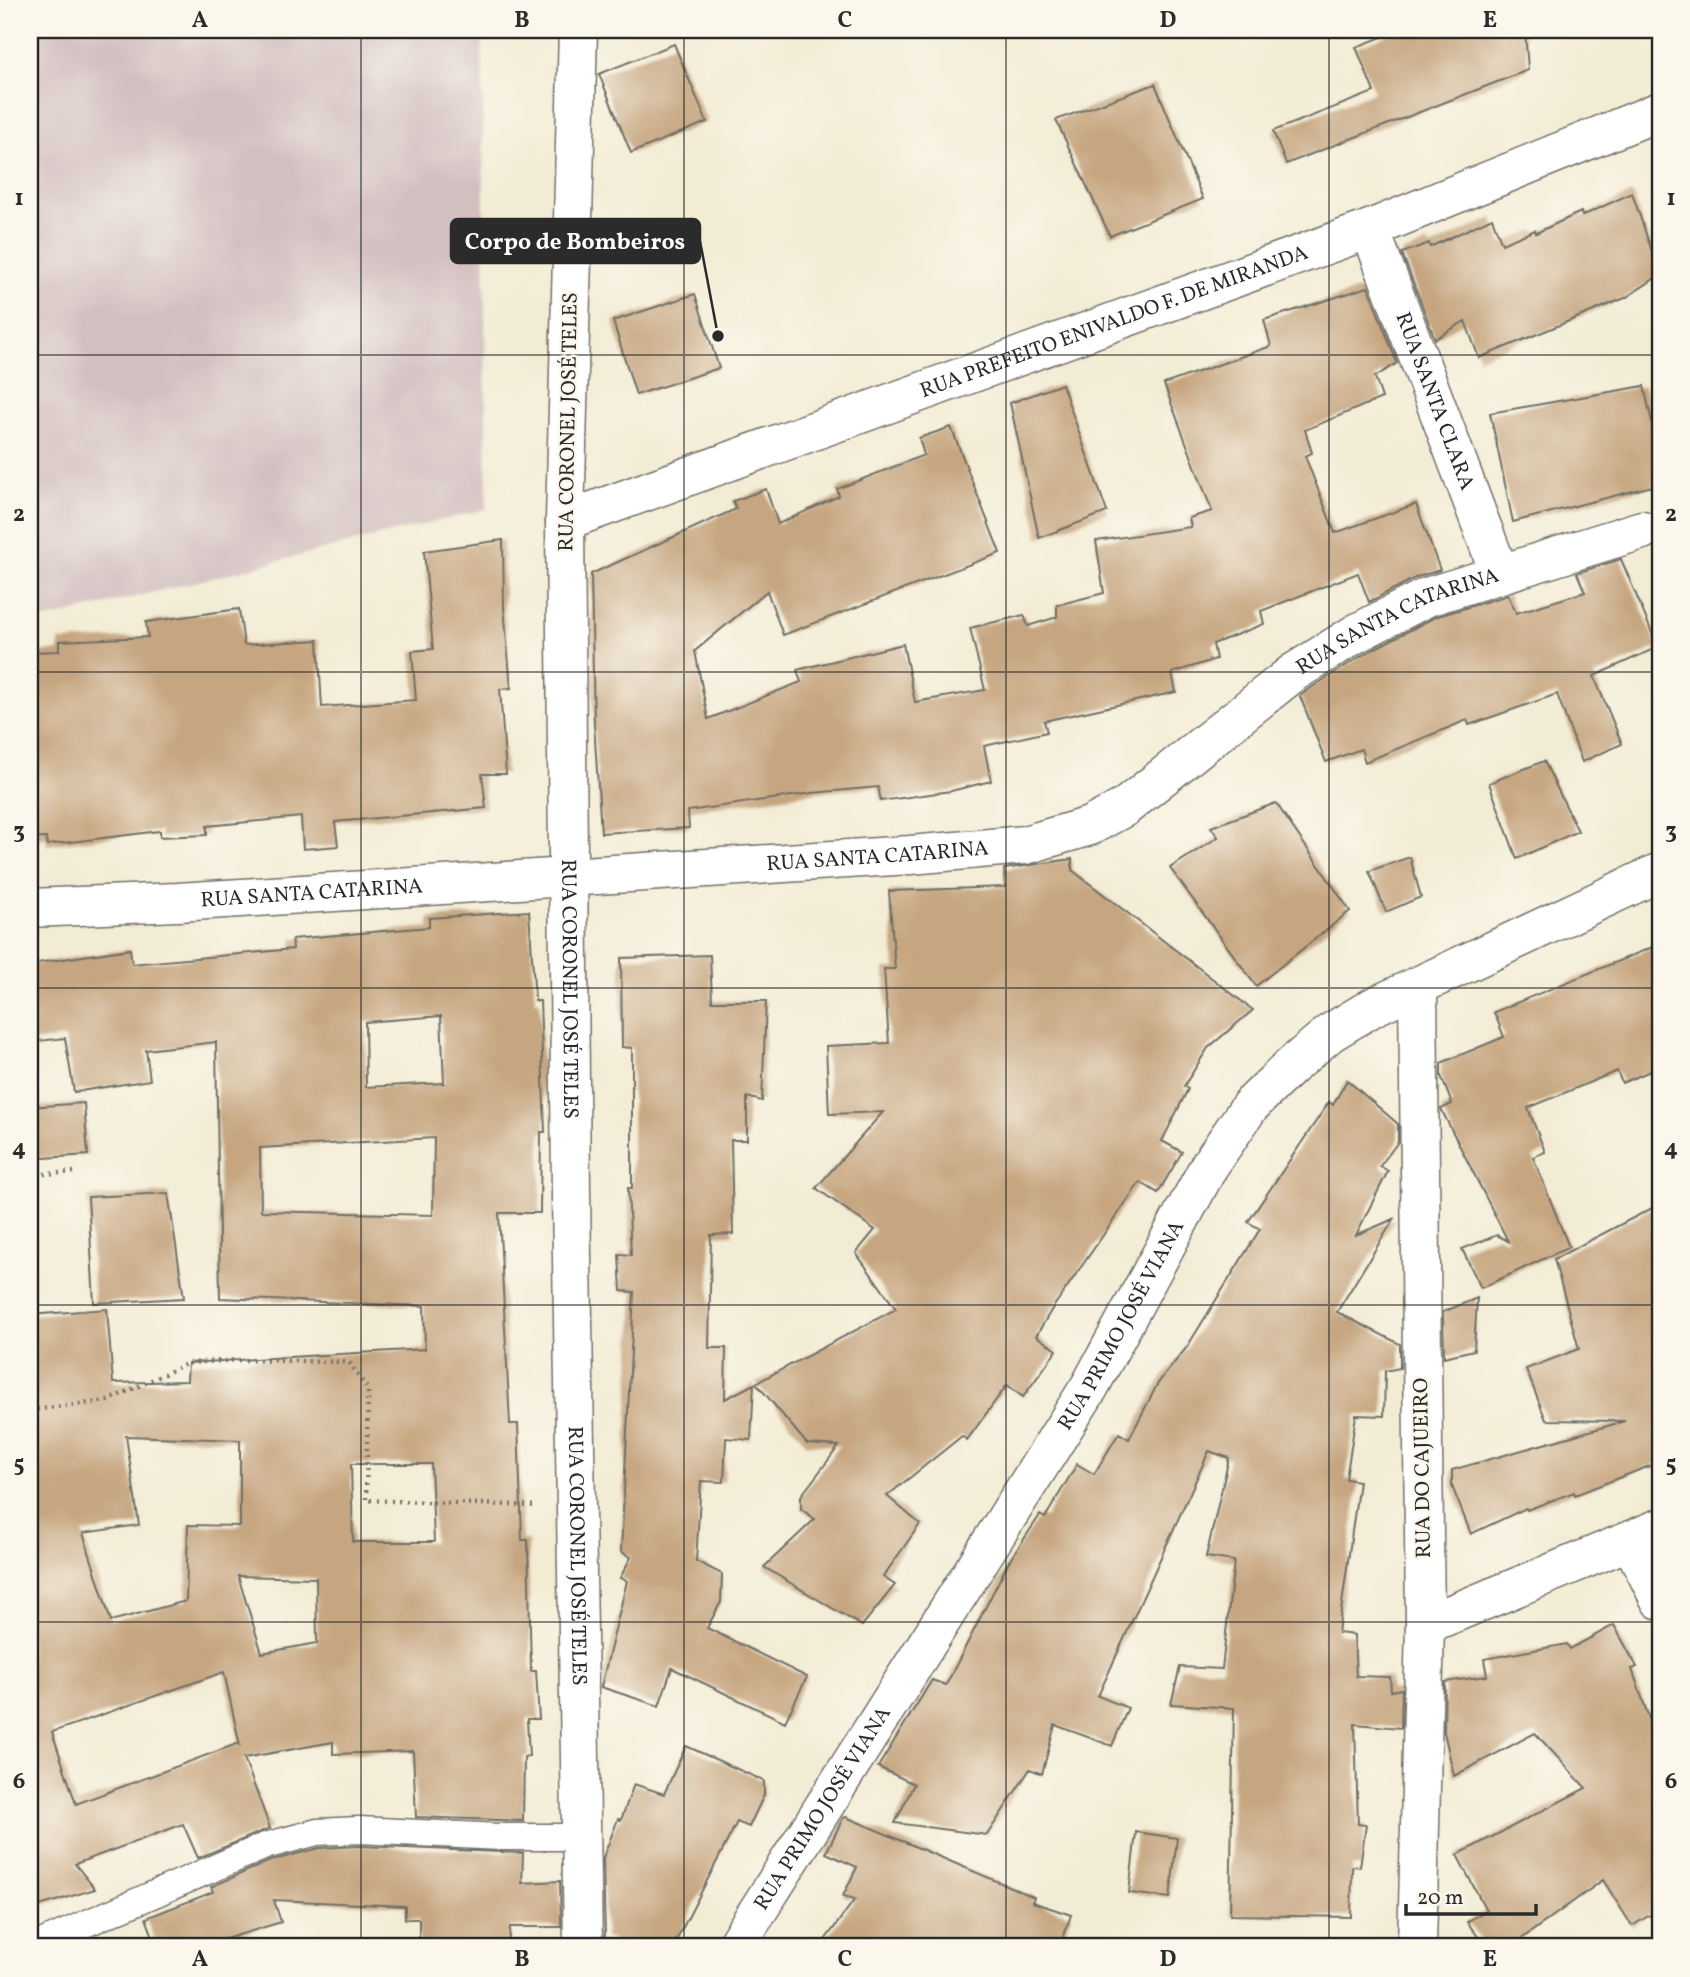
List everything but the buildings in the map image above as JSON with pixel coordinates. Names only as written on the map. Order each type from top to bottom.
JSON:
[{"type":"street","name":"RUA CORONEL JOSÉ TELES","points":[[578,30],[565,521],[583,1947]]},
{"type":"street","name":"RUA PREFEITO ENIVALDO F. DE MIRANDA","points":[[565,521],[1370,229],[1660,111]]},
{"type":"street","name":"RUA SANTA CLARA","points":[[1370,229],[1499,572]]},
{"type":"street","name":"RUA SANTA CATARINA","points":[[30,908],[178,902],[1012,846],[1090,826],[1125,807],[1293,673],[1354,634],[1427,597],[1499,572],[1642,530]]},
{"type":"street","name":"RUA PRIMO JOSÉ VIANA","points":[[735,1947],[1090,1385],[1209,1166],[1250,1106],[1330,1033],[1373,1007],[1418,989],[1660,872]]},
{"type":"street","name":"RUA DO CAJUEIRO","points":[[1417,1947],[1424,1625],[1418,989]]},
{"type":"street","points":[[1424,1625],[1646,1535],[1660,1600]]},
{"type":"lane","points":[[32,1947],[265,1846],[317,1832],[359,1830],[500,1838],[583,1838]]},
{"type":"path","points":[[30,1175],[75,1172]]},
{"type":"path","points":[[30,1410],[107,1401],[188,1363],[239,1360],[349,1362],[368,1390],[366,1500],[577,1507]]},
{"type":"shaded area","points":[[30,30],[482,30],[487,509],[30,623]]},
{"type":"place","name":"Corpo de Bombeiros","points":[[718,336]]}]
